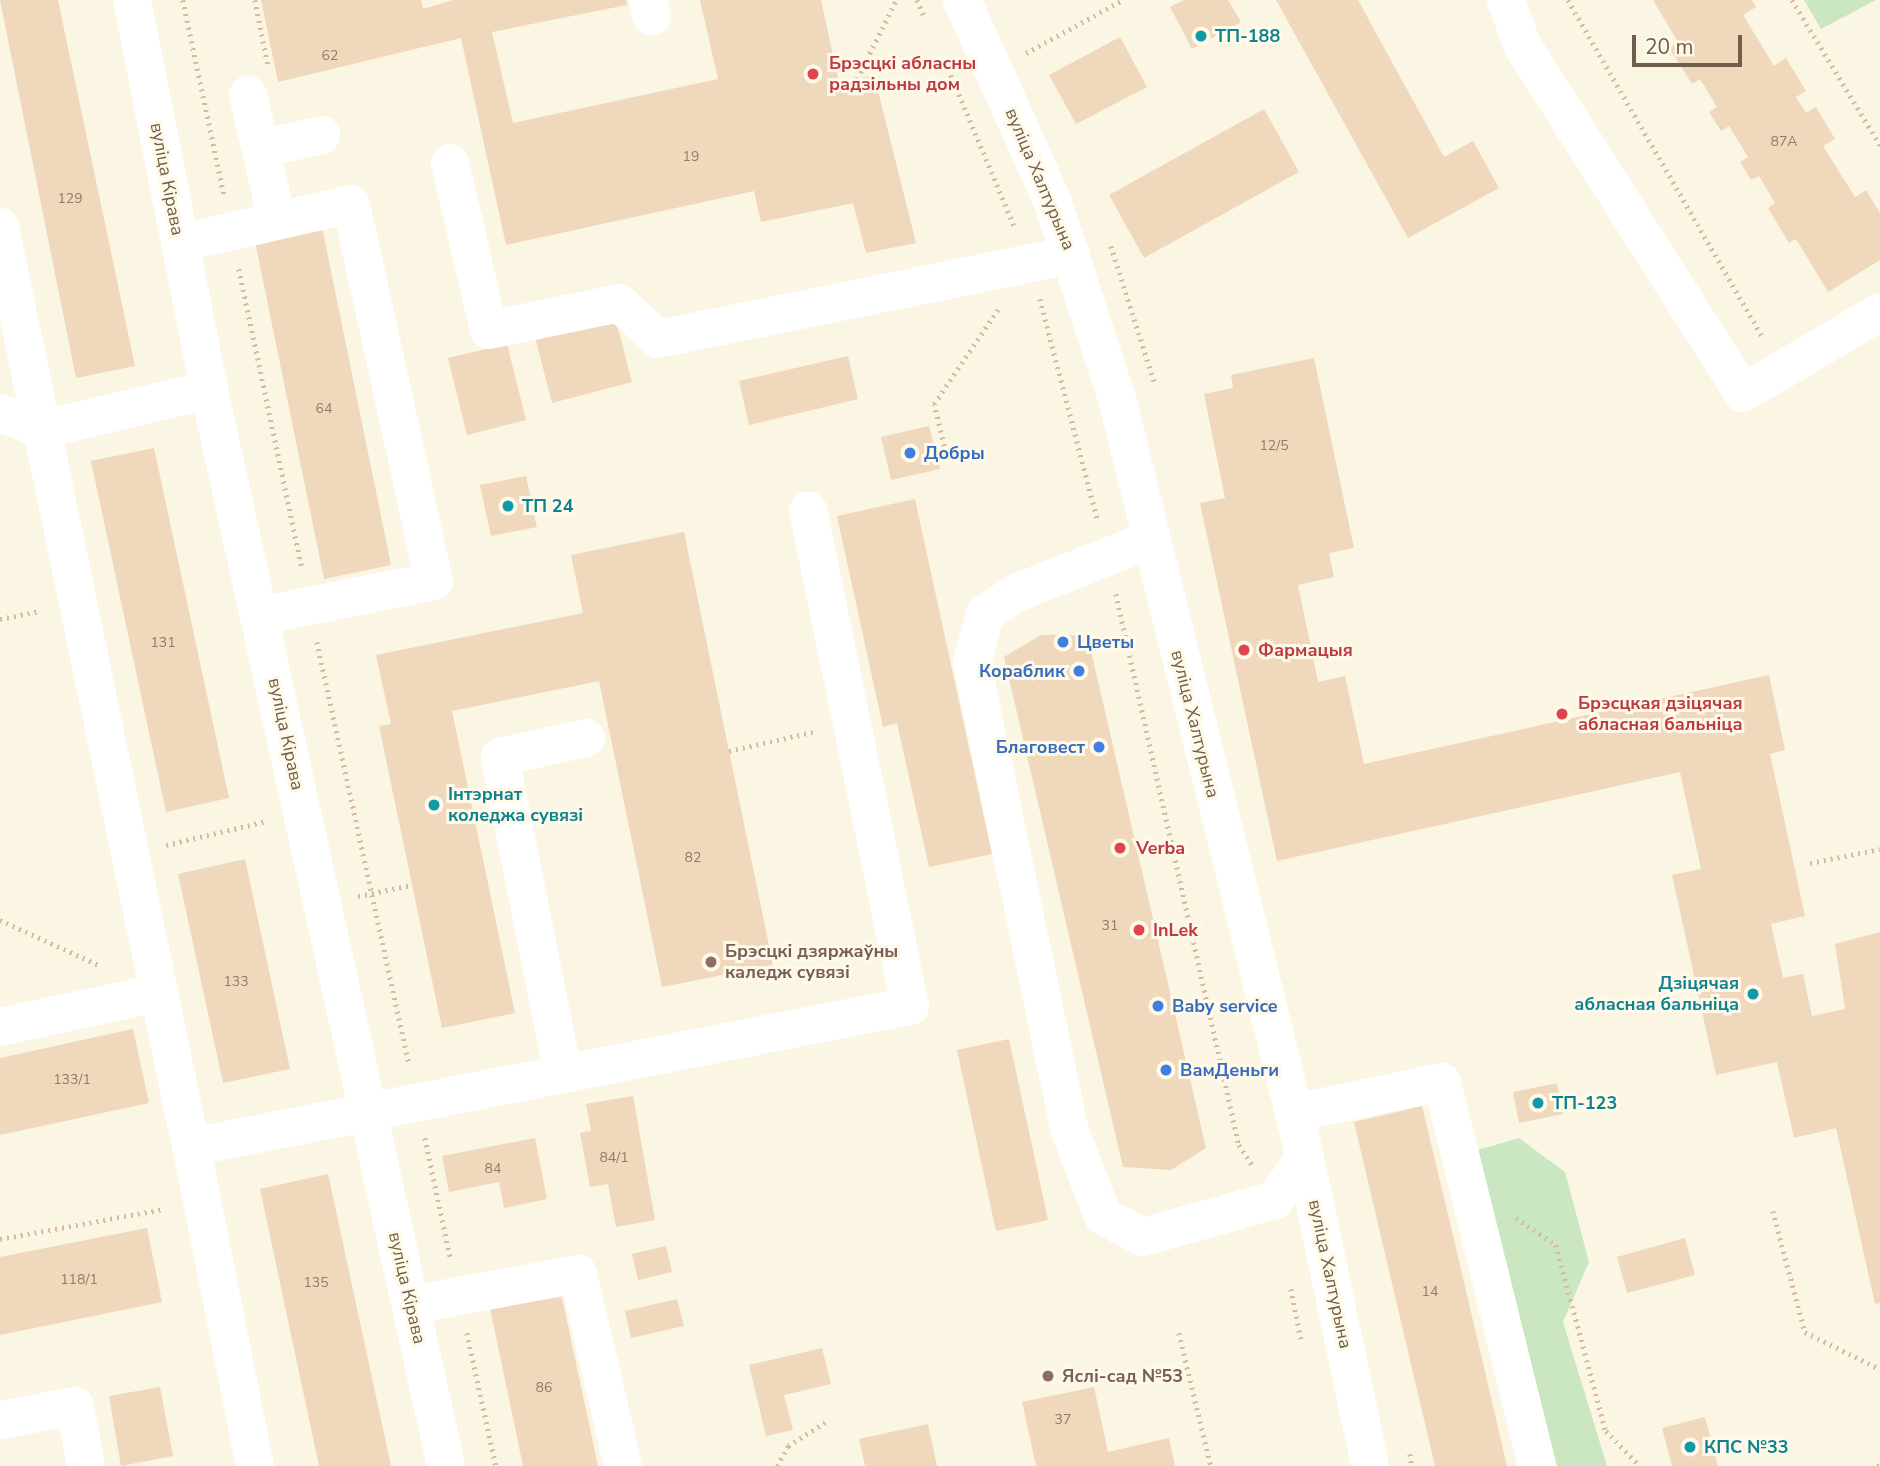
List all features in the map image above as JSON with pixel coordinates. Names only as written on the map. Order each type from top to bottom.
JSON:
[{"type":"street","name":"вуліца Кірава","points":[[132,0],[209,390],[446,1466]]},
{"type":"street","name":"вуліца Халтурына","points":[[962,0],[1072,255],[1117,400],[1306,1157],[1370,1466]]},
{"type":"street","points":[[1506,0],[1522,45],[1743,393],[1880,312]]},
{"type":"street","points":[[248,95],[277,220]]},
{"type":"street","points":[[261,149],[321,135]]},
{"type":"street","points":[[450,163],[489,330],[619,303],[658,339],[1072,255]]},
{"type":"street","points":[[180,243],[351,204],[433,582],[261,617]]},
{"type":"street","points":[[0,227],[131,853],[255,1466]]},
{"type":"street","points":[[0,413],[43,429],[209,390]]},
{"type":"street","points":[[191,1147],[909,1006],[808,510]]},
{"type":"street","points":[[1150,540],[1016,593],[985,614],[972,663],[1070,1131],[1103,1216],[1143,1237],[1275,1200],[1306,1157]]},
{"type":"street","points":[[564,1073],[500,757],[586,738]]},
{"type":"street","points":[[0,1027],[159,993]]},
{"type":"street","points":[[1294,1113],[1442,1082],[1537,1466]]},
{"type":"street","points":[[411,1305],[578,1275],[623,1466]]},
{"type":"street","points":[[0,1420],[75,1406],[86,1466]]},
{"type":"path","points":[[183,0],[310,607],[496,1466]]},
{"type":"path","points":[[857,79],[896,0]]},
{"type":"path","points":[[917,0],[927,21]]},
{"type":"path","points":[[1026,54],[1123,0]]},
{"type":"path","points":[[1568,0],[1771,351]]},
{"type":"path","points":[[1800,0],[1793,2],[1880,143]]},
{"type":"path","points":[[947,68],[1028,264],[1107,556],[1239,1146],[1275,1200]]},
{"type":"path","points":[[944,446],[934,404],[1028,264]]},
{"type":"path","points":[[729,751],[851,723]]},
{"type":"path","points":[[131,853],[271,820]]},
{"type":"path","points":[[1810,863],[1880,849]]},
{"type":"path","points":[[372,893],[412,884]]},
{"type":"path","points":[[0,920],[159,993]]},
{"type":"path","points":[[1467,1184],[1556,1245],[1606,1431],[1640,1466]]},
{"type":"path","points":[[0,1240],[202,1201]]},
{"type":"path","points":[[1773,1211],[1805,1332],[1880,1369]]},
{"type":"path","points":[[1289,1277],[1302,1344]]},
{"type":"path","points":[[1179,1333],[1211,1466]]},
{"type":"path","points":[[777,1466],[788,1446],[829,1420]]},
{"type":"green space","points":[[1804,0],[1876,0],[1821,29]]},
{"type":"green space","points":[[1519,1138],[1565,1172],[1589,1262],[1563,1322],[1607,1466],[1557,1466],[1478,1150]]},
{"type":"building","points":[[0,0],[58,0],[135,366],[76,378]]},
{"type":"building","points":[[261,0],[421,0],[423,9],[453,0],[626,0],[627,5],[492,32],[513,123],[718,79],[700,0],[821,0],[839,83],[874,75],[916,243],[866,253],[853,203],[761,222],[754,191],[506,245],[461,38],[278,82]]},
{"type":"building","name":"ТП-188","points":[[1184,0],[1228,0],[1241,22],[1192,49],[1170,7]]},
{"type":"building","points":[[1276,0],[1358,0],[1444,157],[1473,141],[1499,188],[1408,238]]},
{"type":"building","points":[[1653,0],[1752,0],[1756,7],[1743,15],[1774,66],[1786,58],[1806,91],[1796,97],[1806,113],[1816,107],[1835,139],[1823,146],[1855,197],[1866,190],[1880,213],[1880,260],[1828,292],[1796,239],[1789,243],[1768,208],[1775,203],[1759,176],[1751,180],[1740,162],[1748,157],[1729,126],[1721,131],[1709,112],[1717,107],[1700,79],[1692,84],[1669,48],[1678,42]]},
{"type":"building","points":[[1120,37],[1147,87],[1076,124],[1049,75]]},
{"type":"building","points":[[1264,109],[1299,172],[1144,258],[1109,195]]},
{"type":"building","points":[[322,227],[391,565],[324,579],[255,241]]},
{"type":"building","points":[[615,317],[632,382],[552,403],[535,337]]},
{"type":"building","points":[[507,344],[526,420],[467,435],[448,358]]},
{"type":"building","points":[[848,356],[858,399],[749,425],[739,381]]},
{"type":"building","name":"Дзіцячая абласная бальніца","points":[[1314,358],[1354,548],[1329,553],[1334,577],[1298,585],[1318,682],[1345,676],[1364,764],[1769,675],[1785,750],[1770,754],[1805,916],[1771,924],[1783,978],[1803,974],[1812,1016],[1845,1009],[1835,944],[1880,932],[1880,1303],[1875,1304],[1836,1128],[1794,1138],[1777,1062],[1716,1075],[1672,875],[1701,869],[1680,772],[1277,861],[1200,503],[1225,498],[1204,394],[1233,388],[1231,375]]},
{"type":"building","name":"Добры","points":[[929,426],[940,469],[891,480],[881,437]]},
{"type":"building","points":[[154,448],[229,798],[166,812],[91,461]]},
{"type":"building","name":"ТП 24","points":[[526,476],[537,527],[491,536],[480,485]]},
{"type":"building","points":[[915,499],[992,854],[929,867],[897,723],[883,727],[837,516]]},
{"type":"building","points":[[684,532],[773,965],[662,987],[599,681],[452,711],[515,1013],[442,1028],[379,726],[391,724],[376,655],[583,613],[571,555]]},
{"type":"building","points":[[1064,634],[1088,638],[1206,1148],[1171,1170],[1123,1167],[1004,657],[1041,635]]},
{"type":"building","points":[[245,859],[290,1069],[223,1083],[178,874]]},
{"type":"building","points":[[133,1029],[149,1103],[0,1135],[0,1058]]},
{"type":"building","points":[[1009,1039],[1048,1220],[996,1231],[957,1050]]},
{"type":"building","name":"ТП-123","points":[[1557,1083],[1563,1114],[1519,1123],[1513,1092]]},
{"type":"building","points":[[633,1096],[655,1220],[616,1227],[608,1184],[590,1187],[580,1133],[591,1131],[586,1104]]},
{"type":"building","points":[[1422,1106],[1507,1466],[1435,1466],[1354,1122]]},
{"type":"building","points":[[535,1138],[547,1199],[504,1208],[499,1182],[449,1192],[442,1156]]},
{"type":"building","points":[[328,1174],[391,1466],[319,1466],[260,1189]]},
{"type":"building","points":[[147,1228],[162,1302],[0,1335],[0,1257]]},
{"type":"building","points":[[1685,1238],[1695,1275],[1627,1293],[1617,1257]]},
{"type":"building","points":[[666,1246],[672,1272],[638,1280],[632,1254]]},
{"type":"building","points":[[561,1293],[598,1466],[523,1466],[490,1308]]},
{"type":"building","points":[[677,1299],[684,1326],[631,1338],[625,1311]]},
{"type":"building","points":[[822,1348],[831,1384],[784,1395],[793,1430],[766,1436],[749,1365]]},
{"type":"building","points":[[160,1387],[173,1456],[121,1466],[109,1396]]},
{"type":"building","points":[[1094,1387],[1108,1452],[1169,1438],[1175,1466],[1036,1466],[1022,1402]]},
{"type":"building","name":"КПС №33","points":[[1705,1417],[1718,1466],[1672,1466],[1662,1428]]},
{"type":"building","points":[[928,1424],[937,1466],[865,1466],[859,1439]]},
{"type":"place","name":"ТП-188","points":[[1201,36]]},
{"type":"place","name":"Брэсцкі абласны радзільны дом","points":[[813,74]]},
{"type":"place","name":"Добры","points":[[910,453]]},
{"type":"place","name":"ТП 24","points":[[508,506]]},
{"type":"place","name":"Цветы","points":[[1063,642]]},
{"type":"place","name":"Фармацыя","points":[[1244,650]]},
{"type":"place","name":"Кораблик","points":[[1079,671]]},
{"type":"place","name":"Брэсцкая дзіцячая абласная бальніца","points":[[1562,714]]},
{"type":"place","name":"Благовест","points":[[1099,747]]},
{"type":"place","name":"Інтэрнат коледжа сувязі","points":[[434,805]]},
{"type":"place","name":"Verba","points":[[1120,848]]},
{"type":"place","name":"InLek","points":[[1139,930]]},
{"type":"place","name":"Брэсцкі дзяржаўны каледж сувязі","points":[[711,962]]},
{"type":"place","name":"Дзіцячая абласная бальніца","points":[[1753,994]]},
{"type":"place","name":"Baby service","points":[[1158,1006]]},
{"type":"place","name":"ВамДеньги","points":[[1166,1070]]},
{"type":"place","name":"ТП-123","points":[[1538,1103]]},
{"type":"place","name":"Яслі-сад №53","points":[[1048,1376]]},
{"type":"place","name":"КПС №33","points":[[1690,1447]]}]
